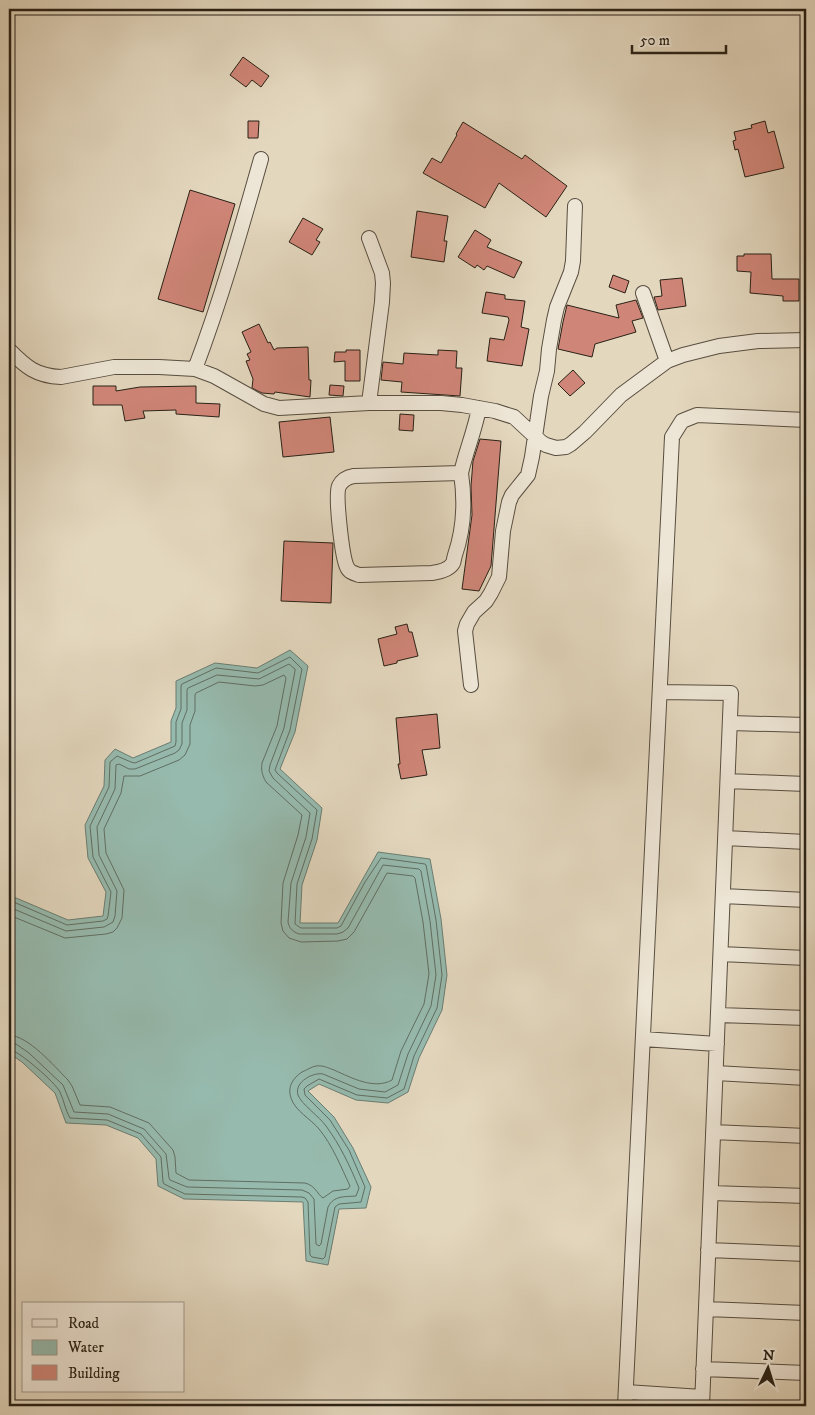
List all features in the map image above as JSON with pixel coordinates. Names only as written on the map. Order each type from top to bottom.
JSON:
[{"type":"street","points":[[195,369],[215,316],[261,159]]},
{"type":"street","points":[[471,685],[465,631],[474,612],[486,601],[499,577],[504,525],[509,502],[512,495],[528,475],[547,371],[554,320],[573,261],[575,206]]},
{"type":"street","points":[[369,238],[382,273],[383,283],[369,403]]},
{"type":"street","points":[[643,293],[667,361]]},
{"type":"street","points":[[9,350],[28,368],[43,375],[52,376],[70,375],[114,367],[195,369],[214,376],[272,407],[369,403],[441,403],[479,408],[514,417],[546,445],[560,448],[570,444],[585,432],[621,395],[667,361],[719,346],[758,341],[806,340]]},
{"type":"street","points":[[460,473],[354,476],[343,480],[339,485],[338,491],[339,515],[346,567],[352,573],[359,575],[432,573],[439,572],[452,563],[460,542],[463,511],[460,473],[479,408]]},
{"type":"street","points":[[660,692],[731,693],[702,1402],[625,1399],[672,437],[682,421],[697,415],[806,420]]},
{"type":"street","points":[[730,723],[806,725]]},
{"type":"street","points":[[728,781],[806,784]]},
{"type":"street","points":[[726,838],[806,842]]},
{"type":"street","points":[[723,896],[806,900]]},
{"type":"street","points":[[721,954],[806,958]]},
{"type":"street","points":[[718,1015],[806,1018]]},
{"type":"street","points":[[643,1039],[717,1044]]},
{"type":"street","points":[[716,1073],[806,1078]]},
{"type":"street","points":[[713,1132],[806,1136]]},
{"type":"street","points":[[711,1192],[806,1196]]},
{"type":"street","points":[[708,1250],[806,1254]]},
{"type":"street","points":[[706,1309],[806,1313]]},
{"type":"street","points":[[703,1369],[806,1372]]},
{"type":"water","points":[[290,650],[308,666],[295,732],[280,769],[322,808],[317,840],[302,885],[300,923],[338,923],[378,852],[430,859],[441,919],[447,975],[442,1010],[419,1058],[408,1092],[388,1103],[356,1100],[319,1084],[308,1091],[334,1117],[353,1148],[371,1187],[366,1208],[339,1209],[328,1265],[306,1261],[303,1202],[184,1199],[158,1186],[156,1159],[138,1138],[106,1125],[66,1123],[55,1093],[22,1062],[9,1053],[9,895],[68,920],[103,916],[106,892],[88,858],[85,825],[104,786],[105,760],[115,749],[133,758],[171,742],[171,721],[176,708],[176,681],[215,663],[257,668]]},
{"type":"building","points":[[243,57],[269,76],[261,87],[252,80],[246,87],[230,75]]},
{"type":"building","points":[[248,121],[259,121],[258,138],[248,138]]},
{"type":"building","points":[[765,121],[768,133],[774,131],[784,168],[745,177],[738,149],[735,150],[733,141],[736,140],[734,132],[752,128],[751,125]]},
{"type":"building","points":[[463,122],[522,159],[525,155],[567,186],[546,217],[499,183],[485,208],[423,173],[432,158],[441,163]]},
{"type":"building","points":[[190,190],[235,204],[203,312],[158,299]]},
{"type":"building","points":[[417,211],[448,216],[444,241],[447,241],[444,262],[411,257]]},
{"type":"building","points":[[303,218],[323,229],[316,240],[320,242],[312,255],[289,242]]},
{"type":"building","points":[[475,230],[491,240],[487,247],[522,262],[514,278],[487,266],[484,270],[477,265],[475,268],[458,257]]},
{"type":"building","points":[[744,254],[771,254],[772,279],[799,279],[799,301],[783,301],[783,296],[750,293],[751,272],[737,271],[737,256],[744,256]]},
{"type":"building","points":[[613,275],[629,281],[625,293],[609,287]]},
{"type":"building","points":[[682,278],[686,306],[658,310],[654,297],[662,296],[660,280]]},
{"type":"building","points":[[486,292],[505,295],[505,299],[525,301],[521,327],[529,329],[522,366],[487,361],[490,338],[504,340],[509,320],[508,317],[482,313]]},
{"type":"building","points":[[636,300],[643,318],[632,321],[636,332],[595,344],[592,357],[558,349],[567,305],[619,318],[616,305]]},
{"type":"building","points":[[259,324],[268,343],[270,342],[274,350],[277,348],[308,347],[309,380],[311,380],[310,397],[275,392],[274,394],[262,393],[252,388],[253,379],[246,361],[250,360],[247,354],[251,352],[242,332]]},
{"type":"building","points":[[346,350],[360,350],[360,381],[345,381],[345,361],[334,362],[335,352],[346,352]]},
{"type":"building","points":[[438,350],[457,351],[456,368],[462,368],[460,396],[401,392],[402,382],[381,380],[383,362],[403,364],[404,353],[438,355]]},
{"type":"building","points":[[573,370],[585,383],[570,396],[558,384]]},
{"type":"building","points":[[330,385],[344,386],[343,396],[329,395]]},
{"type":"building","points":[[93,386],[116,386],[116,391],[140,387],[196,386],[196,403],[220,404],[219,417],[176,414],[176,410],[143,411],[145,418],[125,421],[122,405],[93,405]]},
{"type":"building","points":[[400,414],[414,415],[413,431],[399,430]]},
{"type":"building","points":[[330,417],[334,452],[283,457],[279,422]]},
{"type":"building","points":[[480,439],[501,441],[491,566],[479,591],[462,589],[472,515],[471,486],[473,461]]},
{"type":"building","points":[[284,541],[333,543],[331,603],[281,601]]},
{"type":"building","points":[[407,624],[409,632],[412,632],[418,656],[384,666],[378,639],[397,634],[395,627]]},
{"type":"building","points":[[437,714],[440,748],[422,750],[427,775],[401,779],[398,764],[400,764],[396,718]]}]
